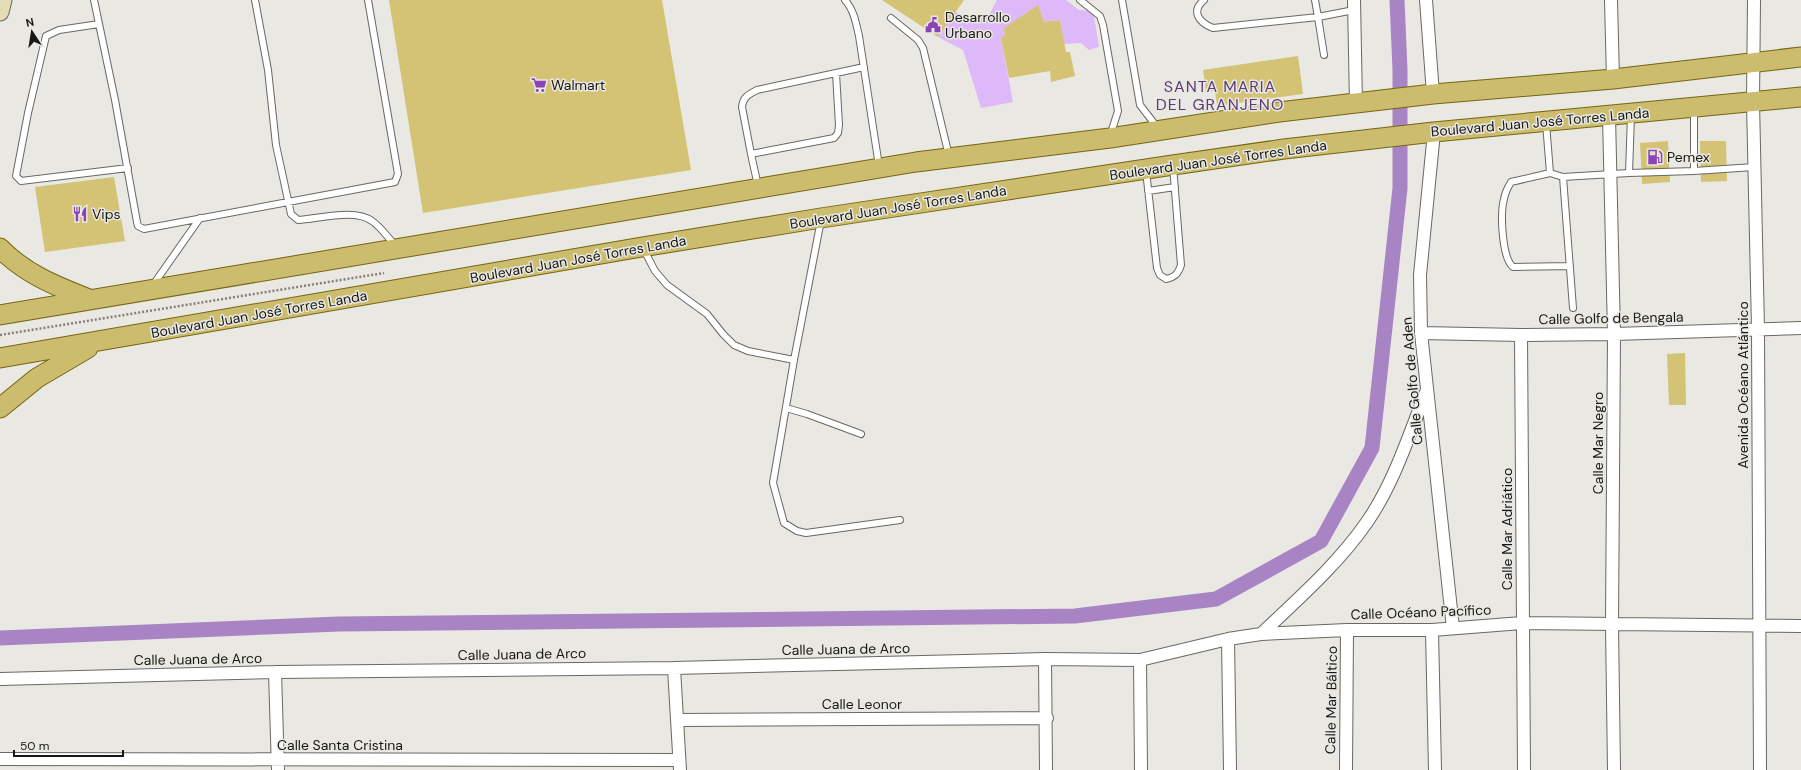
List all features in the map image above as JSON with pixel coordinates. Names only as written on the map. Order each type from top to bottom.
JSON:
[{"type":"main road","points":[[0,12],[3,0]]},
{"type":"main road","points":[[0,315],[758,187],[949,158],[1110,138],[1362,102],[1433,94],[1613,79],[1801,57]]},
{"type":"main road","name":"Boulevard Juan José Torres Landa","points":[[0,358],[642,247],[1173,165],[1415,134],[1801,97]]},
{"type":"main road","points":[[0,248],[13,261],[29,272],[89,299]]},
{"type":"main road","points":[[0,408],[54,367],[104,340]]},
{"type":"street","points":[[1426,0],[1433,94]]},
{"type":"street","points":[[1611,0],[1613,79]]},
{"type":"street","name":"Avenida Océano Atlántico","points":[[1754,0],[1755,63],[1753,102],[1758,329],[1760,770]]},
{"type":"street","points":[[1354,5],[1362,102]]},
{"type":"street","name":"Calle Mar Negro","points":[[1609,116],[1614,334],[1612,625],[1614,770]]},
{"type":"street","name":"Calle Golfo de Aden","points":[[1434,132],[1420,275],[1422,333],[1453,628]]},
{"type":"street","name":"Calle Golfo de Bengala","points":[[1422,333],[1522,335],[1614,334],[1801,328]]},
{"type":"street","name":"Calle Mar Adriático","points":[[1522,335],[1522,623],[1524,770]]},
{"type":"street","points":[[1261,634],[1338,558],[1368,521],[1387,488],[1427,389]]},
{"type":"street","name":"Calle Océano Pacífico","points":[[1045,659],[1140,660],[1228,639],[1261,634],[1347,630],[1432,630],[1522,623],[1759,627],[1801,626]]},
{"type":"street","name":"Calle Mar Báltico","points":[[1346,770],[1347,630]]},
{"type":"street","points":[[1432,630],[1435,770]]},
{"type":"street","points":[[1228,639],[1230,770]]},
{"type":"street","points":[[1045,659],[1047,718],[1046,770]]},
{"type":"street","name":"Calle Juana de Arco","points":[[0,679],[275,672],[674,668],[1045,659]]},
{"type":"street","points":[[1140,660],[1141,770]]},
{"type":"street","points":[[674,668],[678,720],[679,765]]},
{"type":"street","points":[[275,672],[278,765]]},
{"type":"street","name":"Calle Leonor","points":[[678,720],[1047,718]]},
{"type":"street","name":"Calle Santa Cristina","points":[[0,759],[278,765],[679,765]]},
{"type":"lane","points":[[94,0],[128,168],[137,222],[141,228],[288,204],[391,185],[395,182],[398,178],[368,0]]},
{"type":"lane","points":[[255,0],[268,70],[276,145],[291,214],[298,220],[353,214],[366,217],[372,221],[398,248]]},
{"type":"lane","points":[[845,0],[856,20],[880,168]]},
{"type":"lane","points":[[1080,0],[1100,16],[1103,25],[1118,111],[1110,138]]},
{"type":"lane","points":[[1122,0],[1140,105],[1160,130]]},
{"type":"lane","points":[[1204,0],[1200,3],[1197,11],[1198,18],[1203,24],[1213,28],[1318,17],[1354,5]]},
{"type":"lane","points":[[1315,0],[1324,55]]},
{"type":"lane","points":[[891,18],[918,40],[923,48],[949,158]]},
{"type":"lane","points":[[99,24],[59,30],[46,36],[28,113],[17,178],[21,181],[128,168]]},
{"type":"lane","points":[[758,187],[742,107],[743,100],[749,94],[757,90],[864,68]]},
{"type":"lane","points":[[751,154],[834,138],[838,133],[839,125],[836,73]]},
{"type":"lane","points":[[1694,107],[1694,171]]},
{"type":"lane","points":[[1629,173],[1631,114]]},
{"type":"lane","points":[[1546,121],[1550,173]]},
{"type":"lane","points":[[1146,169],[1157,268],[1160,276],[1166,279],[1172,278],[1178,273],[1181,265],[1173,165]]},
{"type":"lane","points":[[1570,266],[1512,267],[1508,263],[1505,254],[1503,210],[1504,200],[1511,182],[1550,173],[1563,177],[1754,167]]},
{"type":"lane","points":[[1563,177],[1573,308]]},
{"type":"lane","points":[[1148,191],[1175,187]]},
{"type":"lane","points":[[150,290],[200,218]]},
{"type":"lane","points":[[822,218],[794,360],[773,484],[784,523],[797,531],[806,533],[900,520]]},
{"type":"lane","points":[[642,247],[655,271],[667,286],[707,314],[723,334],[734,344],[748,351],[794,360]]},
{"type":"lane","points":[[786,408],[807,414],[861,434]]},
{"type":"shaded area","points":[[997,0],[1066,0],[1079,10],[1093,11],[1099,47],[1089,50],[1081,43],[1064,44],[1060,20],[1044,22],[1038,6],[1004,28],[1005,35],[1001,38],[1013,102],[981,108],[963,50],[938,37],[955,12],[966,16],[989,15]]},
{"type":"building","name":"Walmart","points":[[389,0],[662,0],[691,170],[423,213]]},
{"type":"building","name":"Desarrollo Urbano","points":[[882,0],[964,0],[938,37]]},
{"type":"building","points":[[1038,5],[1044,22],[1060,20],[1066,52],[1070,52],[1075,76],[1051,82],[1050,71],[1009,78],[1001,38],[1005,35],[1004,28]]},
{"type":"building","points":[[1298,56],[1303,94],[1217,106],[1215,91],[1206,92],[1203,70]]},
{"type":"building","name":"Pemex","points":[[1668,141],[1670,182],[1642,184],[1640,143]]},
{"type":"building","name":"Pemex","points":[[1700,141],[1726,141],[1727,181],[1701,182]]},
{"type":"building","name":"Vips","points":[[114,177],[125,241],[45,252],[35,187]]},
{"type":"building","points":[[1685,353],[1686,405],[1669,405],[1667,354]]},
{"type":"waterway","points":[[0,638],[339,624],[1075,616],[1216,599],[1321,541],[1372,448],[1400,188],[1400,70],[1397,0]]},
{"type":"place","name":"Desarrollo Urbano","points":[[933,25]]},
{"type":"place","name":"Walmart","points":[[539,85]]},
{"type":"place","name":"Pemex","points":[[1655,157]]},
{"type":"place","name":"Vips","points":[[80,214]]},
{"type":"district","name":"SANTA MARIA DEL GRANJENO","points":[[1220,95]]}]
